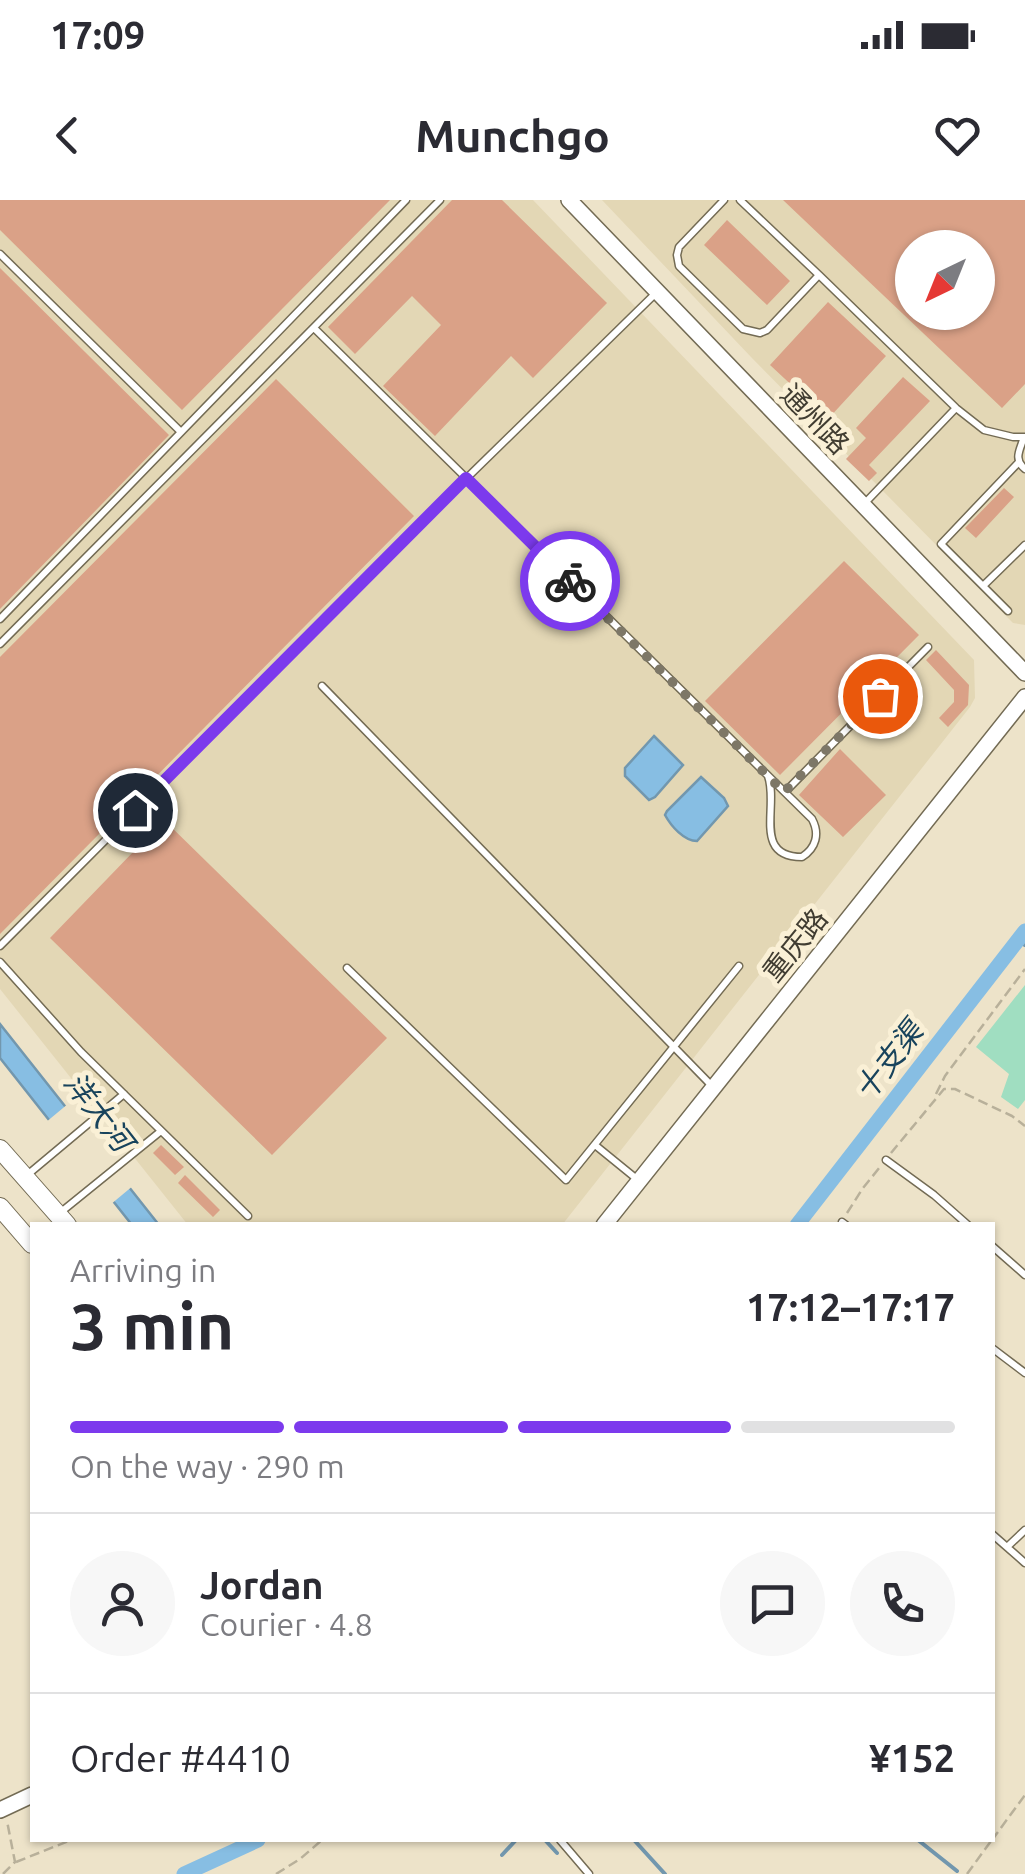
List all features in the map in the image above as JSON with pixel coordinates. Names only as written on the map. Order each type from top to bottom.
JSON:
[{"type":"main road","points":[[0,1150],[29,1173],[63,1216]]},
{"type":"main road","points":[[0,1207],[30,1242]]},
{"type":"street","name":"通州路","points":[[569,200],[1025,673]]},
{"type":"street","name":"重庆路","points":[[606,1222],[1025,697]]},
{"type":"street","points":[[2,1809],[30,1795]]},
{"type":"lane","points":[[0,619],[406,200]]},
{"type":"lane","points":[[0,644],[440,200]]},
{"type":"lane","points":[[724,200],[679,247],[677,255],[684,273],[743,329],[760,333],[767,330],[819,274]]},
{"type":"lane","points":[[740,200],[956,408],[984,430],[1024,437],[1017,458],[1022,466],[941,544],[1008,611]]},
{"type":"lane","points":[[749,208],[757,200]]},
{"type":"lane","points":[[0,254],[182,432]]},
{"type":"lane","points":[[0,946],[466,478],[658,292]]},
{"type":"lane","points":[[314,328],[812,819],[815,841],[802,858],[782,854],[770,836],[772,787],[768,776]]},
{"type":"lane","points":[[864,505],[956,408]]},
{"type":"lane","points":[[984,586],[1025,544]]},
{"type":"lane","points":[[784,792],[928,647]]},
{"type":"lane","points":[[322,686],[714,1088]]},
{"type":"lane","points":[[0,962],[81,1052],[248,1216]]},
{"type":"lane","points":[[347,968],[566,1180],[740,966]]},
{"type":"lane","points":[[29,1173],[124,1094]]},
{"type":"lane","points":[[63,1216],[161,1130]]},
{"type":"lane","points":[[595,1145],[639,1181]]},
{"type":"lane","points":[[886,1160],[965,1222]]},
{"type":"lane","points":[[995,1249],[1025,1275]]},
{"type":"lane","points":[[995,1350],[1025,1373]]},
{"type":"lane","points":[[1007,1547],[1025,1530]]},
{"type":"lane","points":[[995,1537],[1025,1563]]},
{"type":"lane","points":[[562,1842],[590,1874]]},
{"type":"path","points":[[934,1100],[945,1076],[1025,970]]},
{"type":"path","points":[[845,1222],[863,1188],[944,1089],[955,1089],[1025,1126]]},
{"type":"path","points":[[995,1836],[1025,1795]]},
{"type":"path","points":[[2,1809],[14,1862]]},
{"type":"path","points":[[3,1874],[14,1862],[66,1842]]},
{"type":"path","points":[[276,1874],[320,1842]]},
{"type":"path","points":[[968,1874],[991,1842]]},
{"type":"shaded area","points":[[0,200],[533,200],[974,660],[975,698],[970,707],[564,1222],[186,1222],[0,989]]},
{"type":"shaded area","points":[[602,200],[1025,200],[1025,625],[1013,623]]},
{"type":"green space","points":[[1025,985],[1025,1100],[1018,1109],[1001,1097],[1009,1074],[976,1047]]},
{"type":"water","points":[[654,736],[683,765],[649,800],[625,776],[625,768]]},
{"type":"water","points":[[701,777],[728,806],[697,841],[678,832],[665,815]]},
{"type":"water","points":[[0,1024],[157,1222],[130,1222],[0,1058]]},
{"type":"pier","points":[[69,1103],[134,1185],[110,1205],[45,1123]]},
{"type":"building","points":[[0,200],[390,200],[182,410],[0,230]]},
{"type":"building","points":[[452,200],[502,200],[607,303],[533,378],[511,356],[435,436],[383,386],[441,325],[412,296],[355,354],[328,327]]},
{"type":"building","points":[[783,200],[1025,200],[1025,384],[1002,408],[920,330],[995,330],[995,230],[895,230],[895,306]]},
{"type":"building","points":[[727,220],[790,281],[767,305],[704,245]]},
{"type":"building","points":[[0,268],[169,435],[0,609]]},
{"type":"building","points":[[828,302],[886,356],[828,419],[770,365]]},
{"type":"building","points":[[903,377],[930,401],[869,465],[877,473],[869,481],[846,459],[866,438],[856,428]]},
{"type":"building","points":[[276,379],[414,516],[0,934],[0,657]]},
{"type":"building","points":[[1004,488],[1014,497],[976,538],[965,528]]},
{"type":"building","points":[[844,561],[919,635],[780,775],[705,701]]},
{"type":"building","points":[[936,650],[969,685],[968,705],[948,727],[939,718],[954,702],[954,690],[926,660]]},
{"type":"building","points":[[840,749],[886,795],[843,837],[799,795]]},
{"type":"building","points":[[164,820],[387,1038],[272,1155],[50,938]]},
{"type":"building","points":[[161,1145],[184,1167],[175,1175],[153,1153]]},
{"type":"building","points":[[185,1175],[220,1210],[213,1217],[178,1183]]},
{"type":"waterway","name":"十支渠","points":[[799,1222],[1025,931]]},
{"type":"waterway","points":[[1018,940],[1025,945]]},
{"type":"waterway","name":"十支渠","points":[[184,1874],[254,1842]]},
{"type":"waterway","points":[[502,1855],[514,1842]]},
{"type":"waterway","points":[[547,1842],[557,1853]]},
{"type":"waterway","points":[[636,1842],[665,1874]]},
{"type":"waterway","points":[[921,1842],[957,1871]]},
{"type":"way so far","points":[[570,581],[784,792],[880,696]]},
{"type":"route","points":[[135,810],[466,478],[570,581]]},
{"type":"water label","name":"洋大河","points":[[98,1112]]}]
